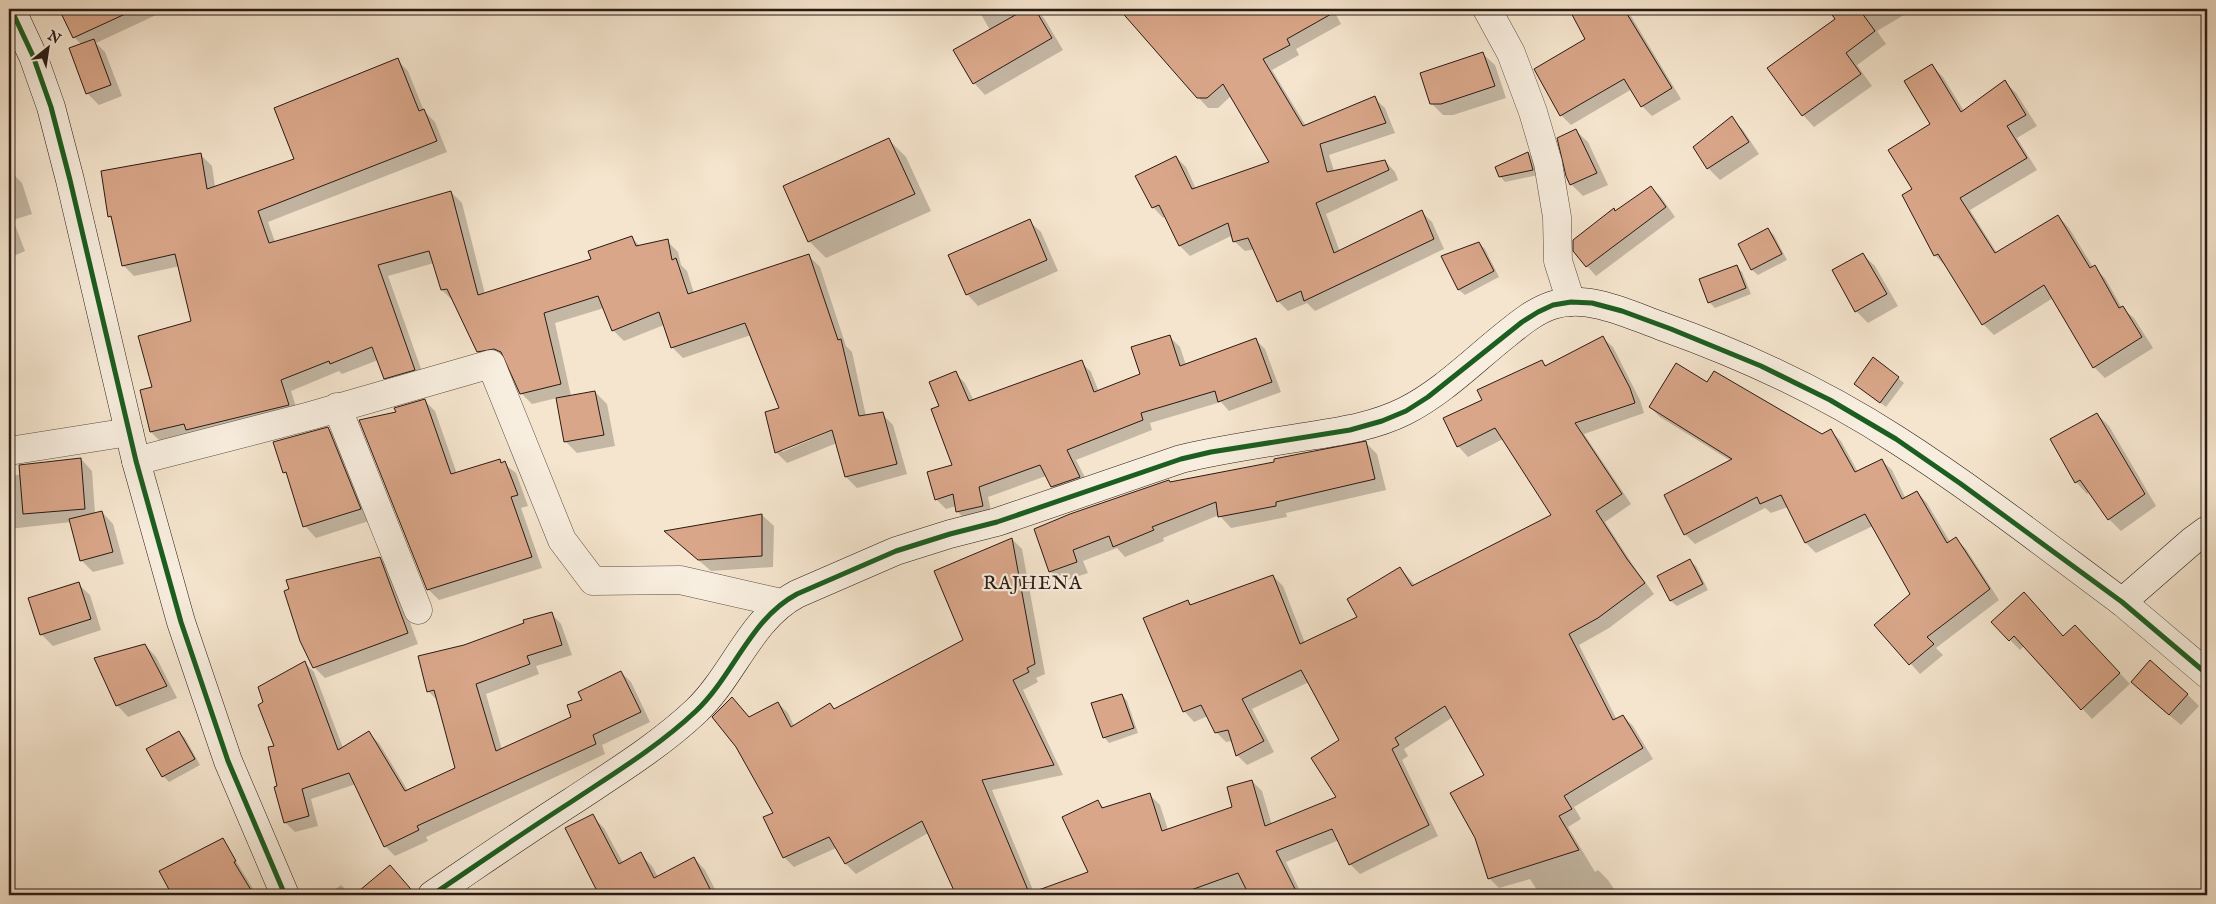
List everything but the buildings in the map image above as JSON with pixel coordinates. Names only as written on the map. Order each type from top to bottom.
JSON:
[{"type":"street","points":[[11,9],[33,56],[51,107],[136,461],[181,622],[228,761],[285,895]]},
{"type":"street","points":[[1487,9],[1511,53],[1533,112],[1548,163],[1557,217],[1558,260],[1572,302]]},
{"type":"street","points":[[432,895],[612,775],[696,711],[720,683],[755,631],[781,602],[896,551],[997,522],[1181,459],[1245,446],[1350,430],[1382,421],[1428,397],[1530,317],[1553,305],[1572,302],[1592,303],[1671,329],[1761,366],[1830,400],[1896,439],[1945,472],[2122,602],[2207,674]]},
{"type":"street","points":[[136,461],[310,416],[491,364],[562,540],[593,581],[680,580],[781,602]]},
{"type":"street","points":[[337,407],[418,610]]},
{"type":"street","points":[[9,451],[129,432]]},
{"type":"street","points":[[2122,602],[2207,530]]},
{"type":"cycle path","points":[[11,9],[33,56],[51,107],[136,461],[181,622],[228,761],[285,895]]},
{"type":"cycle path","points":[[432,895],[635,759],[682,724],[709,697],[754,633],[767,618],[797,594],[896,551],[997,522],[1181,459],[1211,452],[1350,430],[1382,421],[1406,411],[1428,397],[1522,322],[1553,305],[1571,302],[1592,303],[1622,311],[1671,329],[1761,366],[1830,400],[1896,439],[1961,484],[2122,602],[2207,674]]},
{"type":"district","name":"RAJHENA","points":[[1033,582]]}]
